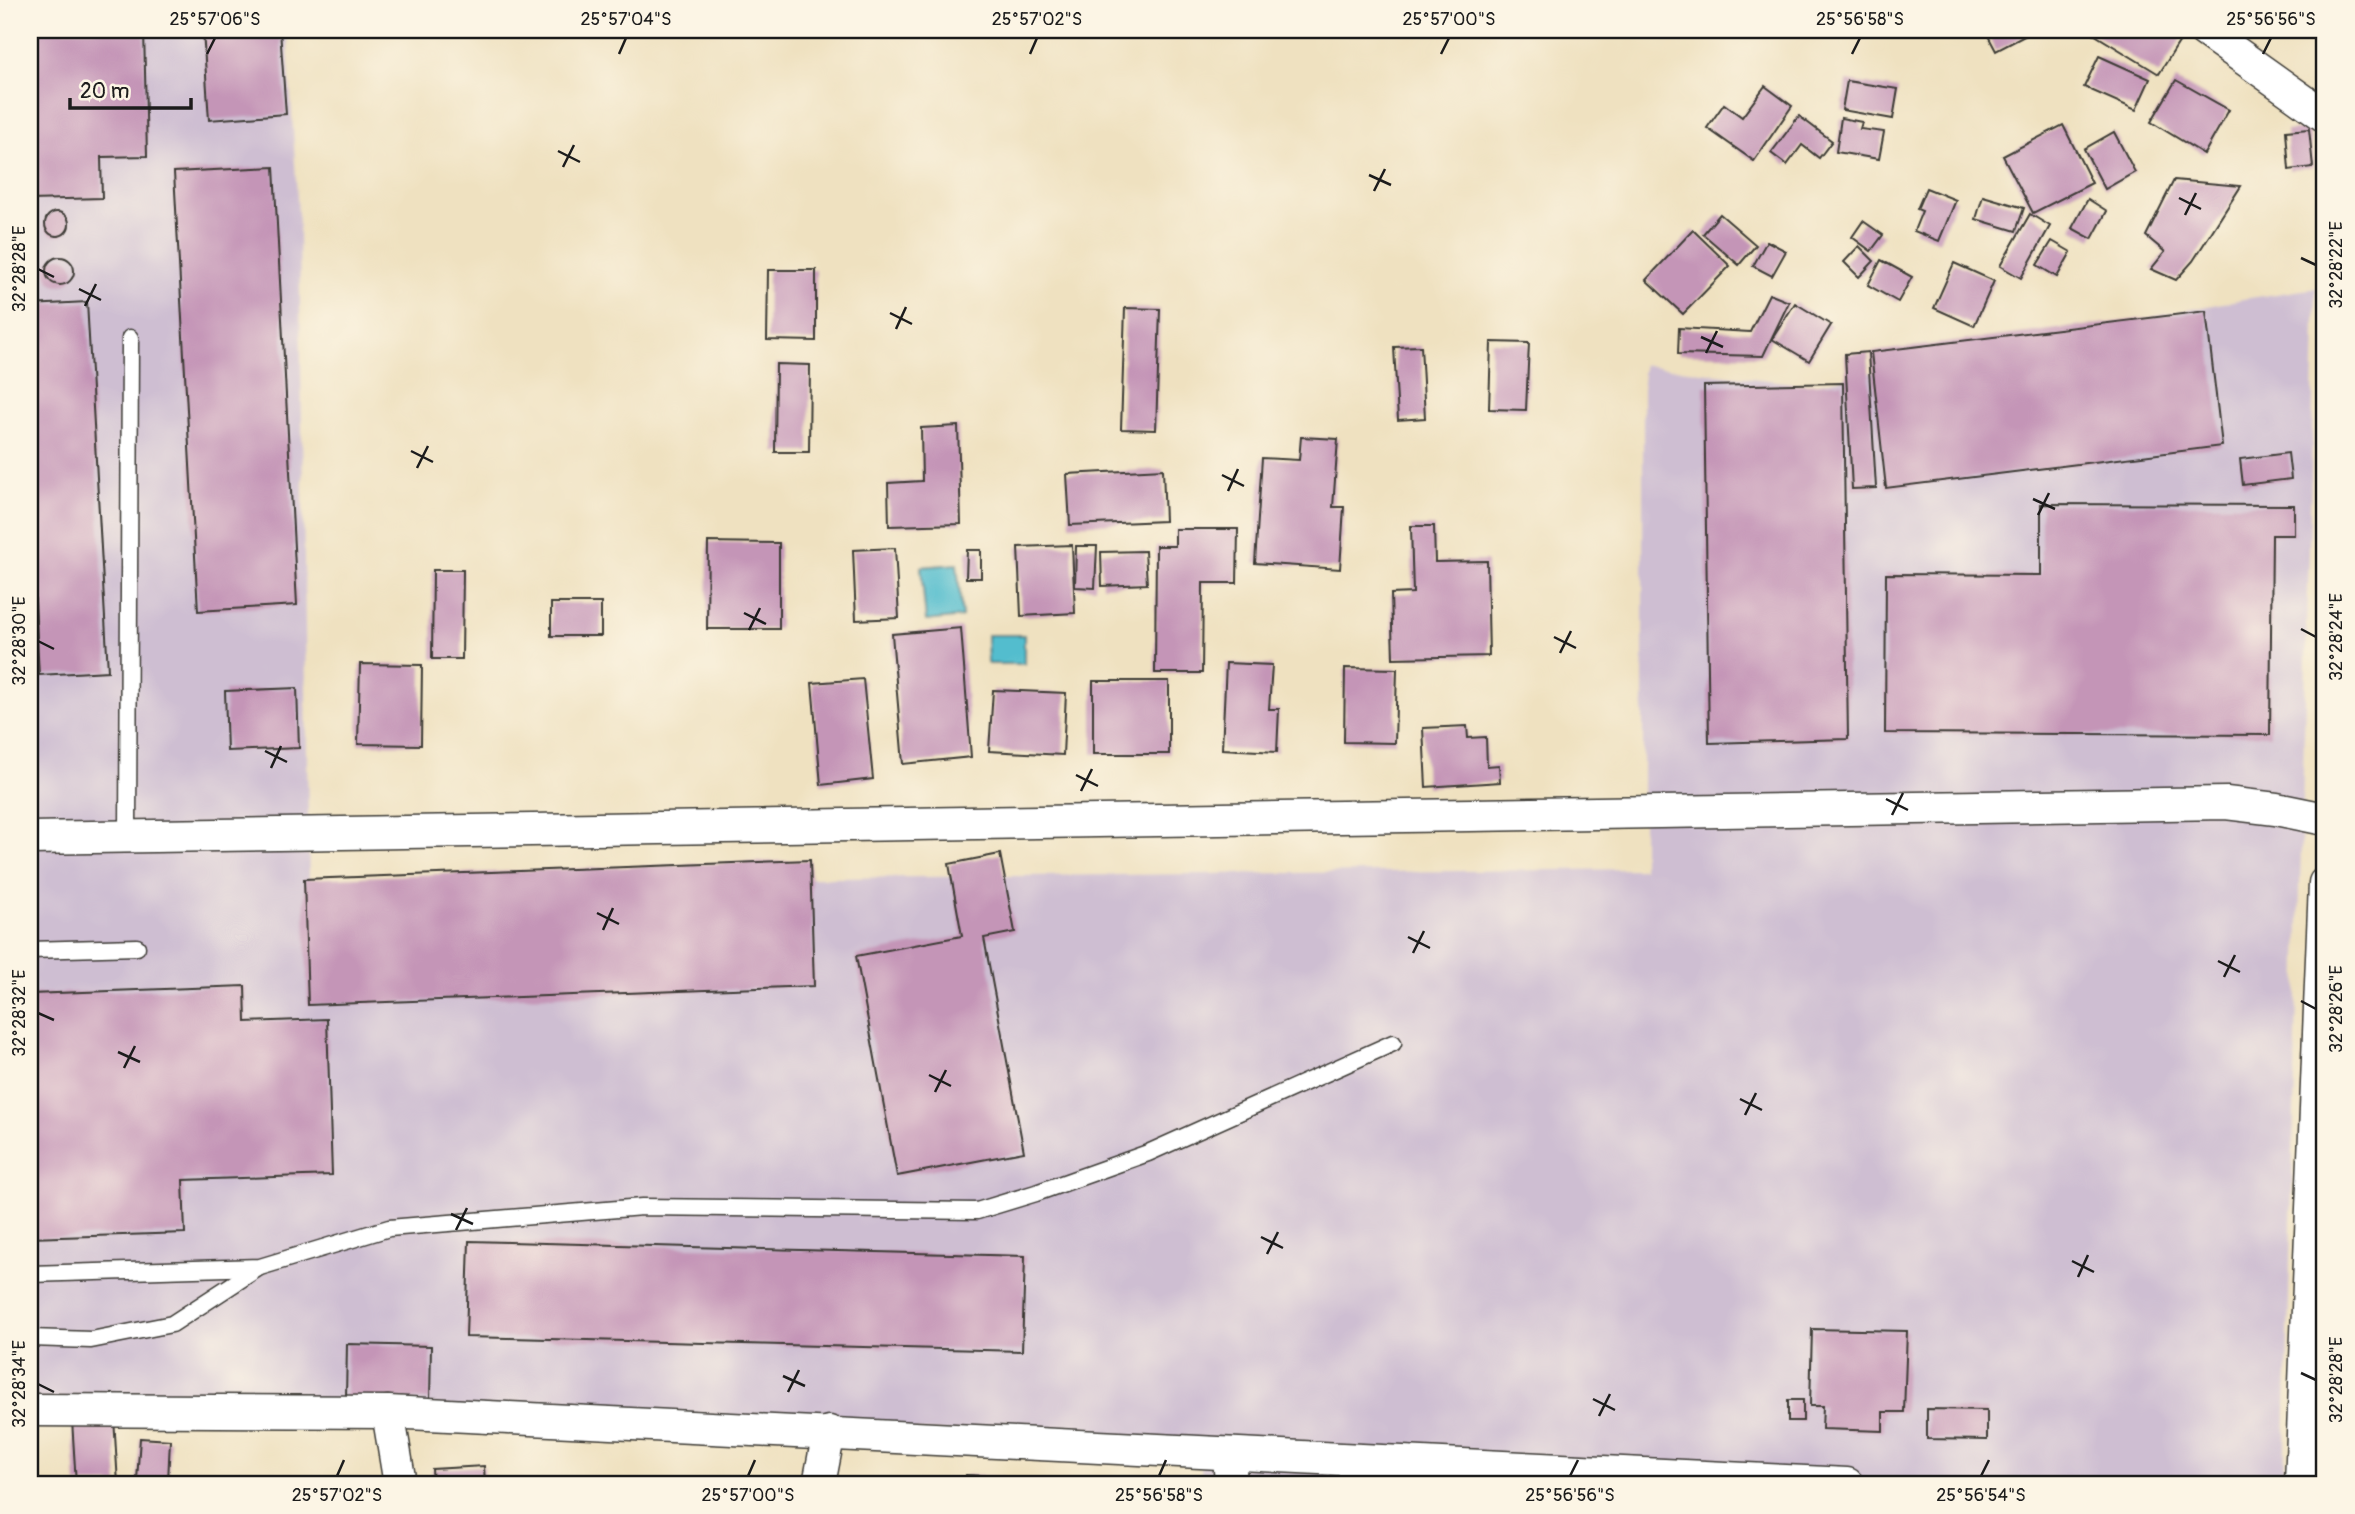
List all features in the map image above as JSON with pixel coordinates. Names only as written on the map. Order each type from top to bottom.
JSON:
[{"type":"street","points":[[2204,30],[2325,116]]},
{"type":"street","points":[[30,838],[2226,803],[2325,819]]},
{"type":"street","points":[[2301,1484],[2325,883]]},
{"type":"street","points":[[30,1409],[388,1412],[829,1432],[1230,1469],[1847,1484]]},
{"type":"street","points":[[388,1412],[400,1484]]},
{"type":"street","points":[[819,1484],[829,1432]]},
{"type":"lane","points":[[128,836],[130,338]]},
{"type":"lane","points":[[30,950],[137,947]]},
{"type":"lane","points":[[30,1273],[260,1267],[389,1228],[642,1207],[977,1211],[1148,1153],[1393,1043]]},
{"type":"lane","points":[[30,1338],[91,1340],[172,1324],[260,1267]]},
{"type":"shaded area","points":[[30,30],[287,30],[299,230],[309,884],[1643,869],[1643,365],[1809,385],[2243,299],[2316,288],[2284,1484],[1202,1484],[1199,1440],[30,1402]]},
{"type":"water","points":[[957,564],[962,617],[926,621],[921,567]]},
{"type":"water","points":[[987,635],[1024,635],[1024,664],[988,664]]},
{"type":"building","points":[[30,30],[144,30],[147,156],[101,157],[102,198],[30,200]]},
{"type":"building","points":[[203,30],[280,30],[286,114],[209,120]]},
{"type":"building","points":[[1985,30],[2036,30],[1996,51]]},
{"type":"building","points":[[2087,30],[2173,30],[2183,36],[2159,74]]},
{"type":"building","points":[[2099,56],[2150,79],[2136,110],[2084,87]]},
{"type":"building","points":[[2176,80],[2229,110],[2204,154],[2151,122]]},
{"type":"building","points":[[1847,81],[1898,89],[1893,119],[1842,110]]},
{"type":"building","points":[[1765,86],[1792,106],[1754,161],[1707,128],[1724,104],[1742,117]]},
{"type":"building","points":[[1799,116],[1832,141],[1819,158],[1802,145],[1787,165],[1771,153]]},
{"type":"building","points":[[1841,118],[1862,122],[1860,129],[1884,132],[1879,159],[1836,152]]},
{"type":"building","points":[[2063,125],[2092,183],[2033,213],[2003,156]]},
{"type":"building","points":[[2309,129],[2313,167],[2289,170],[2286,131]]},
{"type":"building","points":[[2114,132],[2135,172],[2105,189],[2084,149]]},
{"type":"building","points":[[274,167],[297,605],[198,611],[174,172]]},
{"type":"building","points":[[2174,180],[2241,186],[2193,261],[2176,280],[2151,269],[2165,252],[2146,236]]},
{"type":"building","points":[[1926,188],[1956,200],[1939,241],[1914,231],[1922,211],[1917,209]]},
{"type":"building","points":[[1983,196],[2024,208],[2016,231],[1976,219]]},
{"type":"building","points":[[2088,199],[2107,211],[2092,239],[2072,228]]},
{"type":"building","points":[[57,212],[66,215],[69,224],[66,233],[57,236],[48,233],[45,224],[48,215]]},
{"type":"building","points":[[1720,214],[1756,245],[1739,265],[1703,234]]},
{"type":"building","points":[[2030,214],[2050,226],[2021,278],[2000,266]]},
{"type":"building","points":[[1863,221],[1883,235],[1871,251],[1852,237]]},
{"type":"building","points":[[1693,230],[1730,266],[1683,314],[1646,280]]},
{"type":"building","points":[[1767,241],[1786,251],[1772,276],[1753,266]]},
{"type":"building","points":[[2052,241],[2071,252],[2057,277],[2037,265]]},
{"type":"building","points":[[1859,246],[1874,261],[1859,277],[1844,262]]},
{"type":"building","points":[[60,257],[70,261],[74,271],[70,281],[60,285],[50,281],[46,271],[50,261]]},
{"type":"building","points":[[1881,260],[1912,277],[1898,302],[1868,285]]},
{"type":"building","points":[[1954,263],[1994,281],[1974,326],[1934,308]]},
{"type":"building","points":[[768,270],[816,270],[816,341],[767,340]]},
{"type":"building","points":[[1769,294],[1789,302],[1763,356],[1678,354],[1679,328],[1750,332]]},
{"type":"building","points":[[87,302],[108,671],[39,675],[30,509],[30,305]]},
{"type":"building","points":[[1795,303],[1831,325],[1809,361],[1772,339]]},
{"type":"building","points":[[1125,308],[1160,309],[1156,430],[1121,429]]},
{"type":"building","points":[[2206,311],[2222,446],[1886,488],[1871,352]]},
{"type":"building","points":[[1491,342],[1529,343],[1526,410],[1489,409]]},
{"type":"building","points":[[1421,346],[1425,418],[1398,420],[1394,347]]},
{"type":"building","points":[[1868,352],[1876,488],[1852,489],[1845,354]]},
{"type":"building","points":[[776,364],[810,365],[809,452],[775,452]]},
{"type":"building","points":[[1843,383],[1848,739],[1709,743],[1704,386]]},
{"type":"building","points":[[958,426],[961,524],[889,526],[888,483],[922,481],[921,428]]},
{"type":"building","points":[[1301,437],[1338,439],[1333,507],[1344,507],[1340,569],[1255,563],[1262,458],[1299,460]]},
{"type":"building","points":[[2288,453],[2291,479],[2243,485],[2240,459]]},
{"type":"building","points":[[1163,469],[1165,521],[1070,525],[1067,474]]},
{"type":"building","points":[[2041,504],[2294,505],[2294,535],[2272,535],[2270,735],[1885,733],[1886,574],[2041,575]]},
{"type":"building","points":[[1411,526],[1434,526],[1435,562],[1487,561],[1489,656],[1393,658],[1391,594],[1413,593]]},
{"type":"building","points":[[1175,529],[1238,529],[1237,583],[1203,583],[1202,673],[1155,673],[1156,546],[1175,546]]},
{"type":"building","points":[[708,542],[779,543],[779,629],[707,629]]},
{"type":"building","points":[[1072,545],[1075,613],[1021,616],[1018,547]]},
{"type":"building","points":[[1076,546],[1097,546],[1095,588],[1075,587]]},
{"type":"building","points":[[895,548],[899,618],[856,620],[853,550]]},
{"type":"building","points":[[967,550],[981,550],[981,578],[966,578]]},
{"type":"building","points":[[1145,551],[1147,584],[1102,586],[1101,552]]},
{"type":"building","points":[[433,570],[463,570],[462,659],[432,659]]},
{"type":"building","points":[[551,603],[601,603],[601,636],[551,636]]},
{"type":"building","points":[[961,628],[971,757],[903,764],[892,634]]},
{"type":"building","points":[[1226,663],[1272,665],[1269,709],[1279,709],[1277,752],[1222,749]]},
{"type":"building","points":[[360,664],[422,665],[421,745],[358,744]]},
{"type":"building","points":[[1345,668],[1397,669],[1395,743],[1344,742]]},
{"type":"building","points":[[863,679],[873,779],[821,785],[812,683]]},
{"type":"building","points":[[1093,681],[1169,681],[1169,754],[1093,754]]},
{"type":"building","points":[[297,688],[299,748],[227,751],[225,691]]},
{"type":"building","points":[[993,690],[1066,693],[1063,755],[989,751]]},
{"type":"building","points":[[1467,726],[1468,738],[1486,737],[1487,766],[1499,765],[1500,782],[1426,787],[1423,728]]},
{"type":"building","points":[[1000,854],[1015,932],[984,938],[1024,1152],[897,1176],[856,956],[962,936],[949,864]]},
{"type":"building","points":[[810,860],[814,986],[308,1005],[304,879]]},
{"type":"building","points":[[245,986],[246,1022],[327,1019],[332,1175],[183,1180],[185,1233],[30,1238],[30,994]]},
{"type":"building","points":[[469,1241],[1025,1256],[1022,1351],[466,1337]]},
{"type":"building","points":[[1812,1329],[1907,1331],[1904,1412],[1883,1412],[1883,1431],[1822,1429],[1823,1406],[1810,1406]]},
{"type":"building","points":[[347,1344],[431,1346],[430,1400],[346,1398]]},
{"type":"building","points":[[1788,1400],[1803,1400],[1803,1421],[1788,1421]]},
{"type":"building","points":[[1927,1409],[1987,1410],[1987,1440],[1927,1439]]},
{"type":"building","points":[[114,1418],[118,1484],[76,1484],[72,1420]]},
{"type":"building","points":[[140,1438],[170,1440],[168,1481],[137,1480]]},
{"type":"building","points":[[484,1466],[485,1484],[433,1484],[432,1469]]},
{"type":"building","points":[[966,1475],[1003,1477],[1003,1484],[966,1484]]}]
